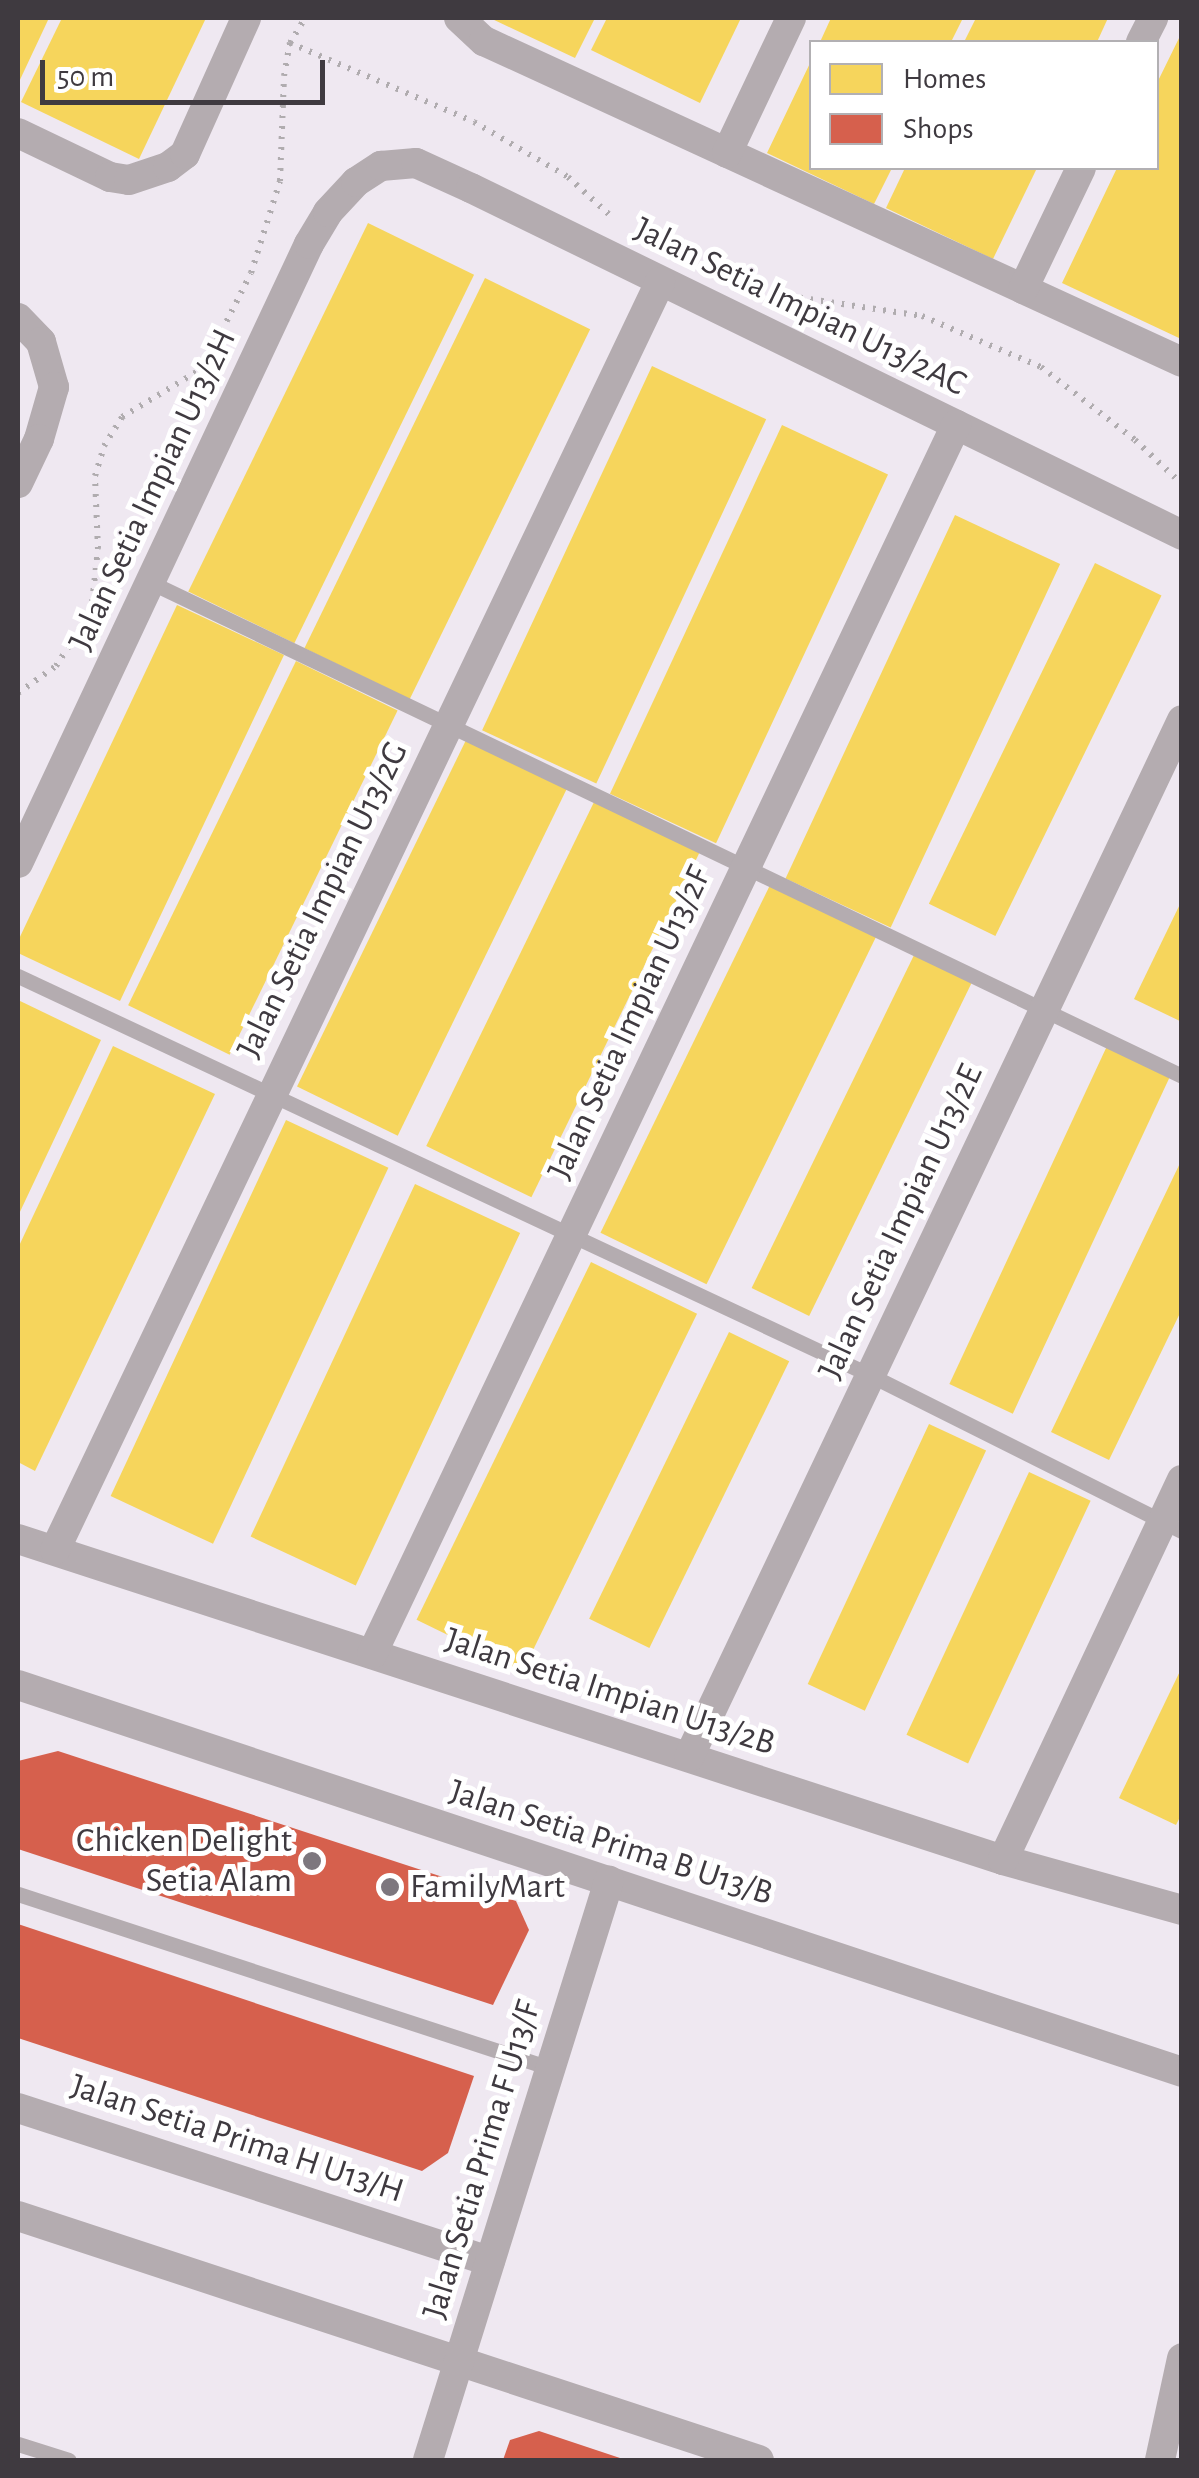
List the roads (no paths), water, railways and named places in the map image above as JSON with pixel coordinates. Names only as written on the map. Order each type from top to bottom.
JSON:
[{"type":"street","points":[[18,134],[110,177],[149,177],[184,154],[246,18]]},
{"type":"street","points":[[459,18],[484,40],[1182,362]]},
{"type":"street","points":[[727,152],[791,18]]},
{"type":"street","name":"Jalan Setia Impian U13/2AC","points":[[381,166],[416,163],[1182,535]]},
{"type":"street","name":"Jalan Setia Impian U13/2H","points":[[18,864],[309,244],[346,192],[381,166]]},
{"type":"street","points":[[1023,289],[1080,170]]},
{"type":"street","name":"Jalan Setia Impian U13/2G","points":[[54,1550],[660,282]]},
{"type":"street","points":[[18,318],[41,342],[54,387],[38,439],[18,483]]},
{"type":"street","name":"Jalan Setia Impian U13/2F","points":[[372,1654],[956,425]]},
{"type":"street","name":"Jalan Setia Impian U13/2E","points":[[689,1757],[1182,720]]},
{"type":"street","points":[[1003,1860],[1172,1526],[1182,1480]]},
{"type":"street","name":"Jalan Setia Impian U13/2B","points":[[18,1539],[1003,1860],[1182,1910]]},
{"type":"street","name":"Jalan Setia Prima B U13/B","points":[[18,1685],[1182,2072]]},
{"type":"street","name":"Jalan Setia Prima F U13/F","points":[[428,2460],[609,1882]]},
{"type":"street","name":"Jalan Setia Prima H U13/H","points":[[18,2108],[490,2261]]},
{"type":"street","points":[[18,2216],[759,2460]]},
{"type":"street","points":[[1160,2460],[1182,2358]]},
{"type":"lane","points":[[152,583],[1182,1076]]},
{"type":"lane","points":[[18,976],[270,1098],[870,1375],[1172,1526]]},
{"type":"lane","points":[[18,1894],[550,2068]]},
{"type":"lane","points":[[18,2444],[69,2460]]},
{"type":"place","name":"Chicken Delight Setia Alam","points":[[312,1861]]},
{"type":"place","name":"FamilyMart","points":[[390,1887]]}]
